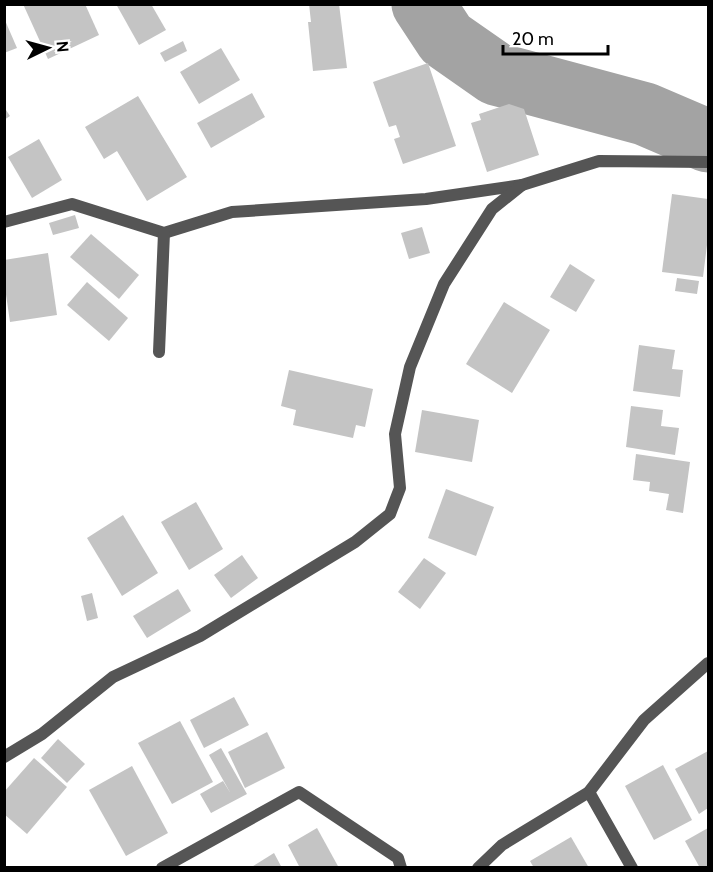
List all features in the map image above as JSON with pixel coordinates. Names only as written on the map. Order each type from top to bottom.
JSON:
[{"type":"street","points":[[4,222],[72,204],[164,232],[232,212],[426,199],[522,185],[599,161],[708,162]]},
{"type":"street","points":[[4,757],[42,734],[113,677],[200,636],[355,542],[390,514],[400,488],[395,434],[410,367],[444,284],[492,209],[522,185]]},
{"type":"street","points":[[159,352],[164,232]]},
{"type":"street","points":[[478,867],[502,845],[589,792],[644,720],[708,663]]},
{"type":"street","points":[[162,867],[299,792],[398,858],[401,867]]},
{"type":"street","points":[[589,792],[632,867]]},
{"type":"building","points":[[23,4],[85,4],[99,35],[48,59]]},
{"type":"building","points":[[116,4],[151,4],[166,30],[139,45]]},
{"type":"building","points":[[309,4],[339,4],[347,68],[313,71],[308,22],[311,22]]},
{"type":"building","points":[[4,18],[17,48],[4,53]]},
{"type":"building","points":[[183,41],[187,51],[165,62],[160,53]]},
{"type":"building","points":[[221,48],[240,80],[199,104],[180,72]]},
{"type":"building","points":[[428,63],[456,146],[403,164],[394,139],[400,137],[396,125],[389,127],[373,82]]},
{"type":"building","points":[[252,93],[265,117],[211,148],[197,123]]},
{"type":"building","points":[[138,96],[187,177],[147,201],[117,151],[104,159],[85,127]]},
{"type":"building","points":[[509,104],[524,109],[539,155],[487,172],[471,123],[481,120],[479,114]]},
{"type":"building","points":[[4,107],[10,116],[4,120]]},
{"type":"building","points":[[39,139],[62,180],[32,198],[8,157]]},
{"type":"building","points":[[672,194],[708,199],[708,237],[703,277],[662,272]]},
{"type":"building","points":[[75,215],[79,228],[53,235],[49,223]]},
{"type":"building","points":[[422,227],[430,253],[409,259],[401,233]]},
{"type":"building","points":[[91,234],[139,275],[119,299],[70,257]]},
{"type":"building","points":[[48,253],[57,315],[10,322],[4,281],[4,260]]},
{"type":"building","points":[[570,264],[595,280],[576,312],[550,297]]},
{"type":"building","points":[[677,278],[699,281],[697,294],[675,291]]},
{"type":"building","points":[[87,282],[128,318],[109,341],[67,305]]},
{"type":"building","points":[[504,302],[550,330],[512,393],[466,364]]},
{"type":"building","points":[[639,345],[675,350],[672,369],[683,370],[680,397],[633,391]]},
{"type":"building","points":[[289,370],[373,389],[365,427],[356,425],[353,438],[293,425],[296,410],[281,406]]},
{"type":"building","points":[[631,406],[663,410],[661,426],[679,428],[675,455],[626,447]]},
{"type":"building","points":[[422,410],[479,420],[472,462],[415,452]]},
{"type":"building","points":[[636,454],[690,462],[683,513],[666,510],[669,494],[649,491],[650,482],[633,480]]},
{"type":"building","points":[[446,489],[494,507],[476,556],[428,538]]},
{"type":"building","points":[[196,502],[223,549],[189,570],[161,522]]},
{"type":"building","points":[[123,515],[158,573],[122,596],[87,538]]},
{"type":"building","points":[[242,555],[258,578],[231,598],[214,575]]},
{"type":"building","points":[[424,558],[446,573],[420,609],[398,592]]},
{"type":"building","points":[[178,589],[191,611],[147,638],[133,616]]},
{"type":"building","points":[[92,593],[98,618],[87,621],[81,596]]},
{"type":"building","points":[[234,697],[249,725],[204,748],[190,720]]},
{"type":"building","points":[[180,721],[213,782],[172,804],[138,743]]},
{"type":"building","points":[[267,732],[285,768],[245,788],[228,752]]},
{"type":"building","points":[[58,739],[85,764],[67,783],[41,758]]},
{"type":"building","points":[[221,748],[247,794],[211,813],[200,794],[223,781],[231,794],[209,755]]},
{"type":"building","points":[[708,751],[708,808],[699,814],[675,769]]},
{"type":"building","points":[[34,758],[67,787],[27,834],[4,814],[4,792]]},
{"type":"building","points":[[663,765],[692,820],[654,840],[625,786]]},
{"type":"building","points":[[132,766],[168,833],[126,856],[89,790]]},
{"type":"building","points":[[317,828],[339,868],[300,868],[288,845]]},
{"type":"building","points":[[708,828],[708,868],[700,868],[685,841]]},
{"type":"building","points":[[571,837],[589,868],[534,868],[530,861]]},
{"type":"building","points":[[274,853],[282,868],[250,868]]},
{"type":"waterway","points":[[423,4],[446,39],[496,74],[645,114],[708,141]]}]
